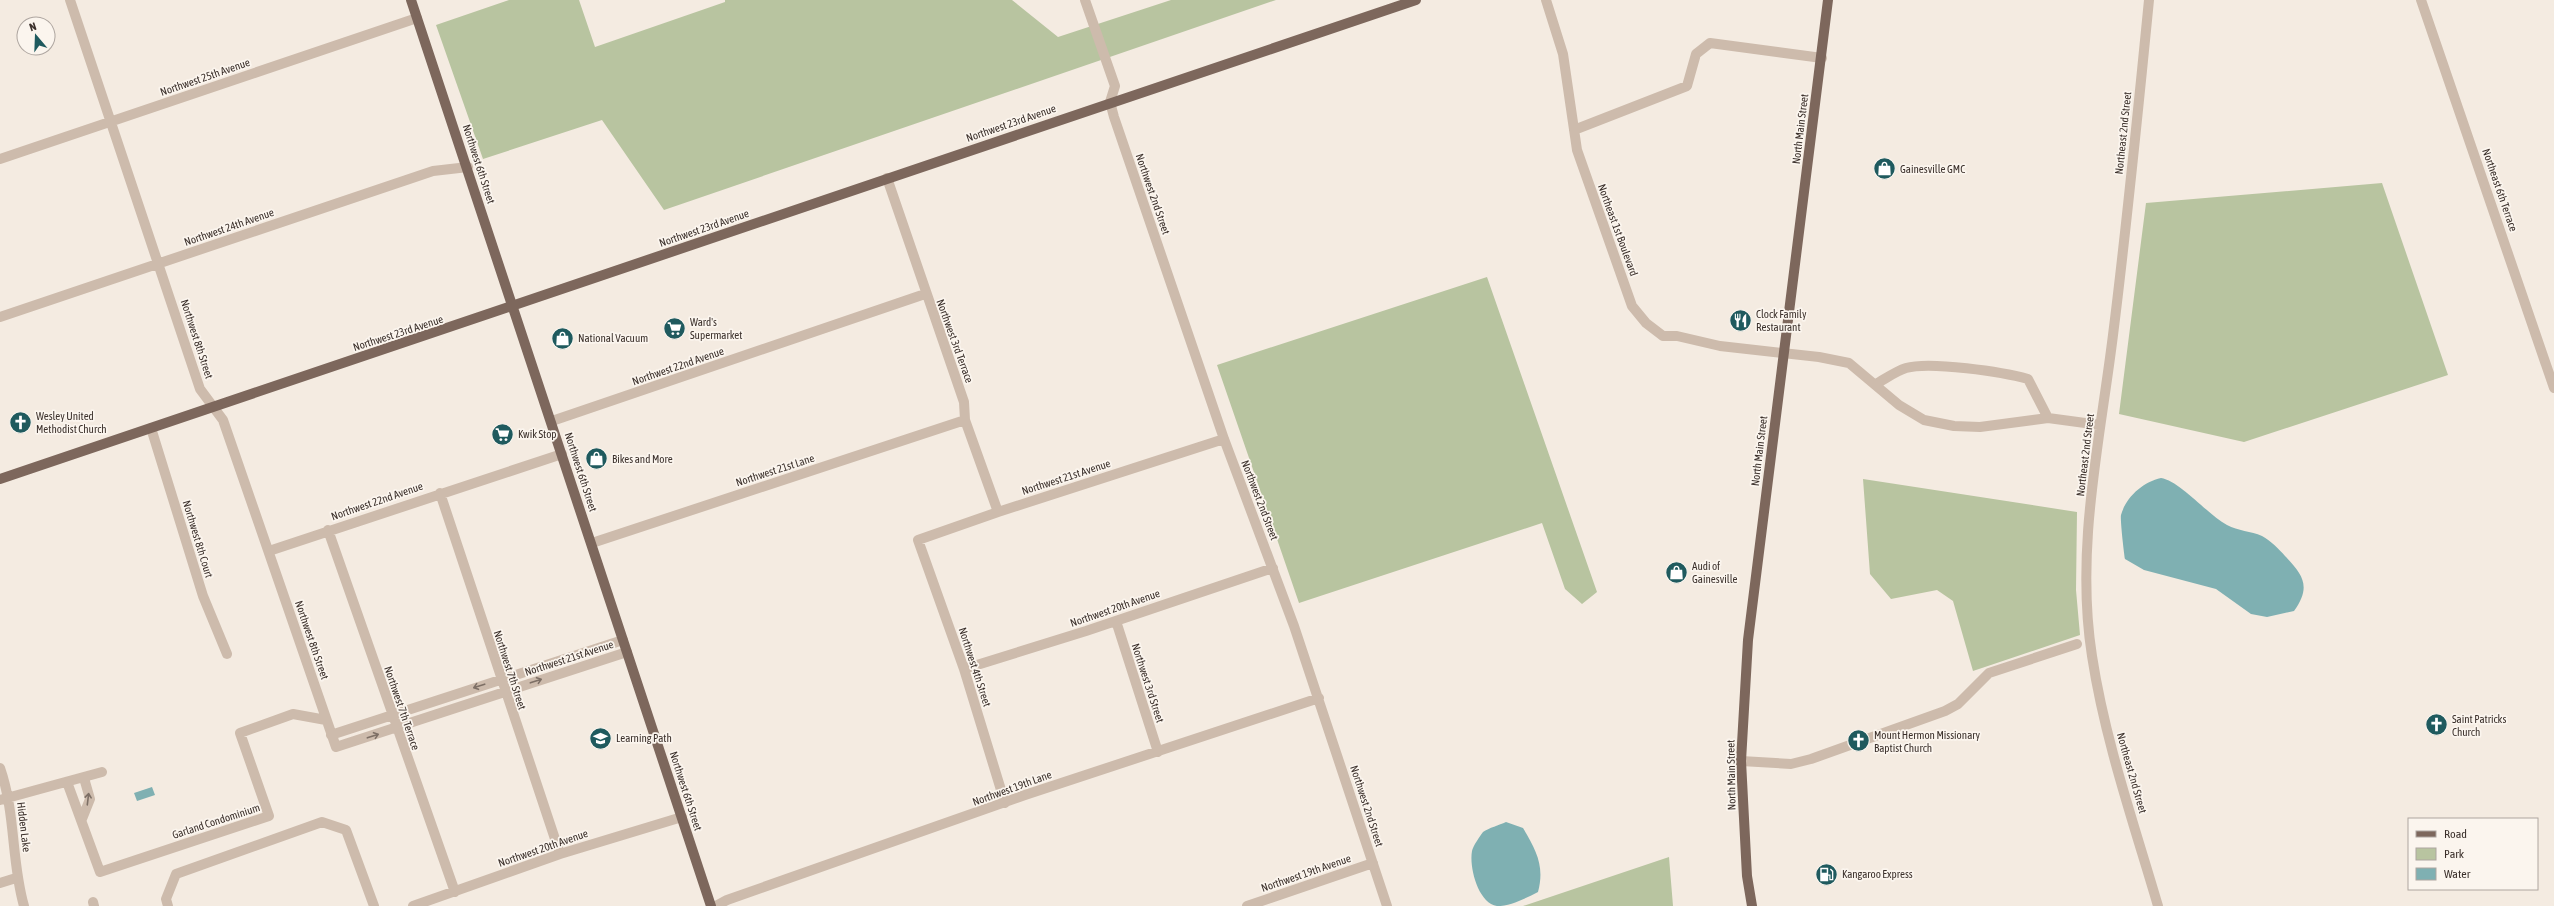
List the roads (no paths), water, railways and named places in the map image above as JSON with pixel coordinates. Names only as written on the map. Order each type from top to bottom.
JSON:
[{"type":"main road","name":"Northwest 6th Street","points":[[411,0],[468,167],[711,906]]},
{"type":"main road","name":"Northwest 23rd Avenue","points":[[0,479],[514,306],[1110,102],[1416,0]]},
{"type":"main road","name":"North Main Street","points":[[1752,906],[1747,876],[1741,761],[1748,640],[1822,58],[1828,0]]},
{"type":"street","name":"Northwest 8th Street","points":[[70,0],[160,263],[200,389],[223,420],[336,747]]},
{"type":"street","points":[[1085,0],[1115,86],[1110,102]]},
{"type":"street","name":"Northeast 1st Boulevard","points":[[1546,0],[1563,54],[1574,130],[1582,164],[1632,306],[1638,315],[1663,336],[1677,336],[1720,346],[1784,353],[1849,363],[1876,384],[1899,405],[1924,420],[1954,426],[1980,427],[2048,418],[2100,425]]},
{"type":"street","name":"Northeast 2nd Street","points":[[2149,0],[2121,272],[2092,487],[2087,541],[2087,603],[2092,656],[2112,748],[2158,906]]},
{"type":"street","name":"Northeast 6th Terrace","points":[[2420,0],[2554,388]]},
{"type":"street","name":"Northwest 25th Avenue","points":[[0,159],[417,18]]},
{"type":"street","points":[[1574,130],[1676,92],[1687,86],[1696,54],[1710,43],[1822,58]]},
{"type":"street","name":"Northwest 2nd Street","points":[[1110,102],[1224,439],[1273,568],[1319,698],[1387,906]]},
{"type":"street","name":"Northwest 24th Avenue","points":[[0,317],[433,171],[468,167]]},
{"type":"street","name":"Northwest 3rd Terrace","points":[[887,178],[925,294],[964,402],[966,420],[998,512]]},
{"type":"street","name":"Northwest 22nd Avenue","points":[[552,421],[925,294]]},
{"type":"street","points":[[1876,384],[1905,368],[1925,365],[2007,373],[2028,379],[2048,418]]},
{"type":"street","name":"Northwest 21st Lane","points":[[592,543],[966,420]]},
{"type":"street","name":"Northwest 8th Court","points":[[151,428],[203,596],[227,654]]},
{"type":"street","name":"Northwest 21st Avenue","points":[[918,540],[998,512],[1224,439]]},
{"type":"street","name":"Northwest 22nd Avenue","points":[[269,551],[328,530],[562,454]]},
{"type":"street","name":"Northwest 7th Street","points":[[440,493],[504,692],[560,854]]},
{"type":"street","name":"Northwest 7th Terrace","points":[[328,530],[391,715],[455,892]]},
{"type":"street","name":"Northwest 4th Street","points":[[918,540],[964,669],[1005,803]]},
{"type":"street","name":"Northwest 20th Avenue","points":[[964,669],[1116,621],[1273,568]]},
{"type":"street","name":"Northwest 3rd Street","points":[[1116,621],[1158,752]]},
{"type":"street","name":"Northwest 21st Avenue","points":[[331,734],[623,640]]},
{"type":"street","points":[[1741,761],[1791,764],[1811,759],[1958,704],[1988,673],[2077,644]]},
{"type":"street","name":"Northwest 21st Avenue","points":[[336,747],[396,729],[627,652]]},
{"type":"street","name":"Northwest 19th Lane","points":[[716,906],[727,900],[1005,803],[1319,698]]},
{"type":"street","name":"Garland Condominium","points":[[66,782],[82,819],[100,872],[269,816],[240,733],[293,714],[326,720]]},
{"type":"street","name":"Hidden Lake","points":[[0,768],[4,799],[13,820],[16,878],[24,906]]},
{"type":"street","points":[[4,799],[102,772]]},
{"type":"street","points":[[82,819],[90,799],[84,778]]},
{"type":"street","name":"Northwest 20th Avenue","points":[[413,906],[560,854],[682,817]]},
{"type":"street","points":[[168,906],[166,899],[176,874],[322,822],[346,830],[374,906]]},
{"type":"street","name":"Northwest 19th Avenue","points":[[1247,906],[1373,863]]},
{"type":"street","points":[[0,883],[16,878]]},
{"type":"water","points":[[2161,478],[2177,485],[2227,525],[2262,536],[2269,540],[2292,563],[2301,576],[2304,588],[2299,603],[2294,611],[2267,617],[2251,614],[2216,589],[2144,570],[2125,559],[2121,518],[2123,508],[2136,491],[2148,483]]},
{"type":"water","points":[[152,787],[155,795],[137,801],[134,793]]},
{"type":"water","points":[[1506,822],[1523,828],[1528,836],[1538,858],[1540,866],[1540,883],[1538,892],[1513,903],[1497,906],[1490,903],[1480,891],[1476,883],[1471,858],[1475,844],[1483,832]]},
{"type":"place","name":"Gainesville GMC","points":[[1885,169]]},
{"type":"place","name":"Clock Family Restaurant","points":[[1740,320]]},
{"type":"place","name":"Ward's Supermarket","points":[[674,328]]},
{"type":"place","name":"National Vacuum","points":[[562,338]]},
{"type":"place","name":"Wesley United Methodist Church","points":[[21,422]]},
{"type":"place","name":"Kwik Stop","points":[[503,434]]},
{"type":"place","name":"Bikes and More","points":[[597,459]]},
{"type":"place","name":"Audi of Gainesville","points":[[1676,572]]},
{"type":"place","name":"Saint Patricks Church","points":[[2436,725]]},
{"type":"place","name":"Learning Path","points":[[601,738]]},
{"type":"place","name":"Mount Hermon Missionary Baptist Church","points":[[1859,741]]},
{"type":"place","name":"Kangaroo Express","points":[[1826,874]]}]
